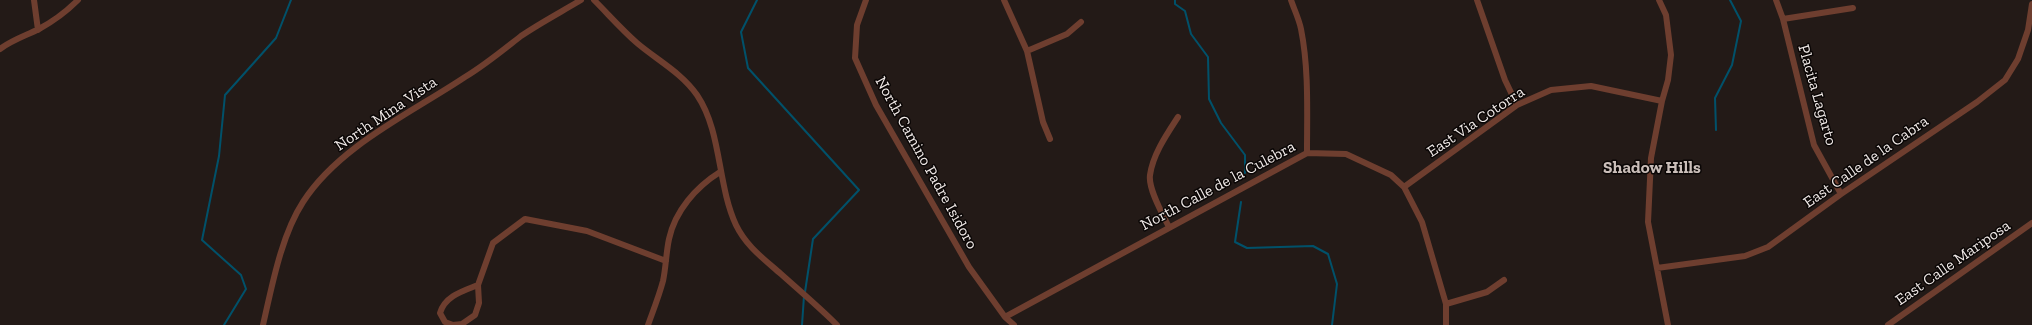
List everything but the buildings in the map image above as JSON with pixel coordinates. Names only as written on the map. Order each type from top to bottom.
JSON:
[{"type":"street","points":[[34,0],[38,30]]},
{"type":"street","points":[[0,49],[9,42],[38,30],[60,17],[78,0]]},
{"type":"street","name":"North Mina Vista","points":[[263,325],[276,272],[294,219],[310,191],[329,171],[354,149],[466,77],[532,29],[581,0]]},
{"type":"street","points":[[594,0],[631,38],[680,76],[693,90],[702,105],[711,128],[720,172],[730,209],[736,225],[745,240],[758,254],[837,325]]},
{"type":"street","name":"North Camino Padre Isidoro","points":[[866,0],[857,25],[855,58],[876,105],[969,267],[1005,317],[1014,325]]},
{"type":"street","points":[[1004,0],[1027,51],[1043,122],[1050,139]]},
{"type":"street","points":[[1291,0],[1301,28],[1304,47],[1307,80],[1307,153]]},
{"type":"street","points":[[1477,0],[1505,80],[1517,105]]},
{"type":"street","points":[[1659,0],[1666,15],[1671,55],[1668,80],[1662,101],[1651,158],[1648,222],[1668,325]]},
{"type":"street","name":"Placita Lagarto","points":[[1776,0],[1783,18],[1814,144],[1841,194]]},
{"type":"street","name":"East Calle de la Cabra","points":[[1656,268],[1746,256],[1768,247],[1841,194],[1977,102],[2005,80],[2018,59],[2028,30],[2032,4]]},
{"type":"street","points":[[1783,18],[1853,8]]},
{"type":"street","points":[[1027,51],[1067,34],[1082,22]]},
{"type":"street","name":"East Via Cotorra","points":[[1404,187],[1517,105],[1551,90],[1591,86],[1662,101]]},
{"type":"street","points":[[1169,227],[1156,202],[1150,176],[1162,140],[1178,117]]},
{"type":"street","name":"North Calle de la Culebra","points":[[1005,317],[1307,153],[1346,154],[1391,175],[1404,187],[1422,222],[1446,304],[1446,325]]},
{"type":"street","points":[[648,325],[660,292],[669,239],[678,216],[699,188],[720,172]]},
{"type":"street","points":[[478,285],[451,296],[442,304],[440,313],[445,322],[453,325],[462,324],[475,315],[479,303],[478,285],[493,243],[525,219],[588,232],[666,261]]},
{"type":"street","name":"East Calle Mariposa","points":[[1888,325],[2032,223]]},
{"type":"street","points":[[1446,304],[1487,292],[1504,280]]},
{"type":"waterway","points":[[224,325],[246,289],[241,275],[202,240],[219,156],[225,95],[276,38],[291,0]]},
{"type":"waterway","points":[[757,0],[741,32],[748,68],[859,190],[813,239],[805,292]]},
{"type":"waterway","points":[[1175,0],[1175,4],[1185,11],[1191,34],[1208,57],[1209,99],[1221,123],[1245,155],[1245,173]]},
{"type":"waterway","points":[[1716,130],[1715,98],[1732,65],[1741,21],[1730,0]]},
{"type":"waterway","points":[[1241,202],[1235,242],[1247,248],[1313,246],[1328,254],[1337,284],[1332,325]]},
{"type":"waterway","points":[[802,325],[804,296]]},
{"type":"district","name":"Shadow Hills","points":[[1652,168]]}]
